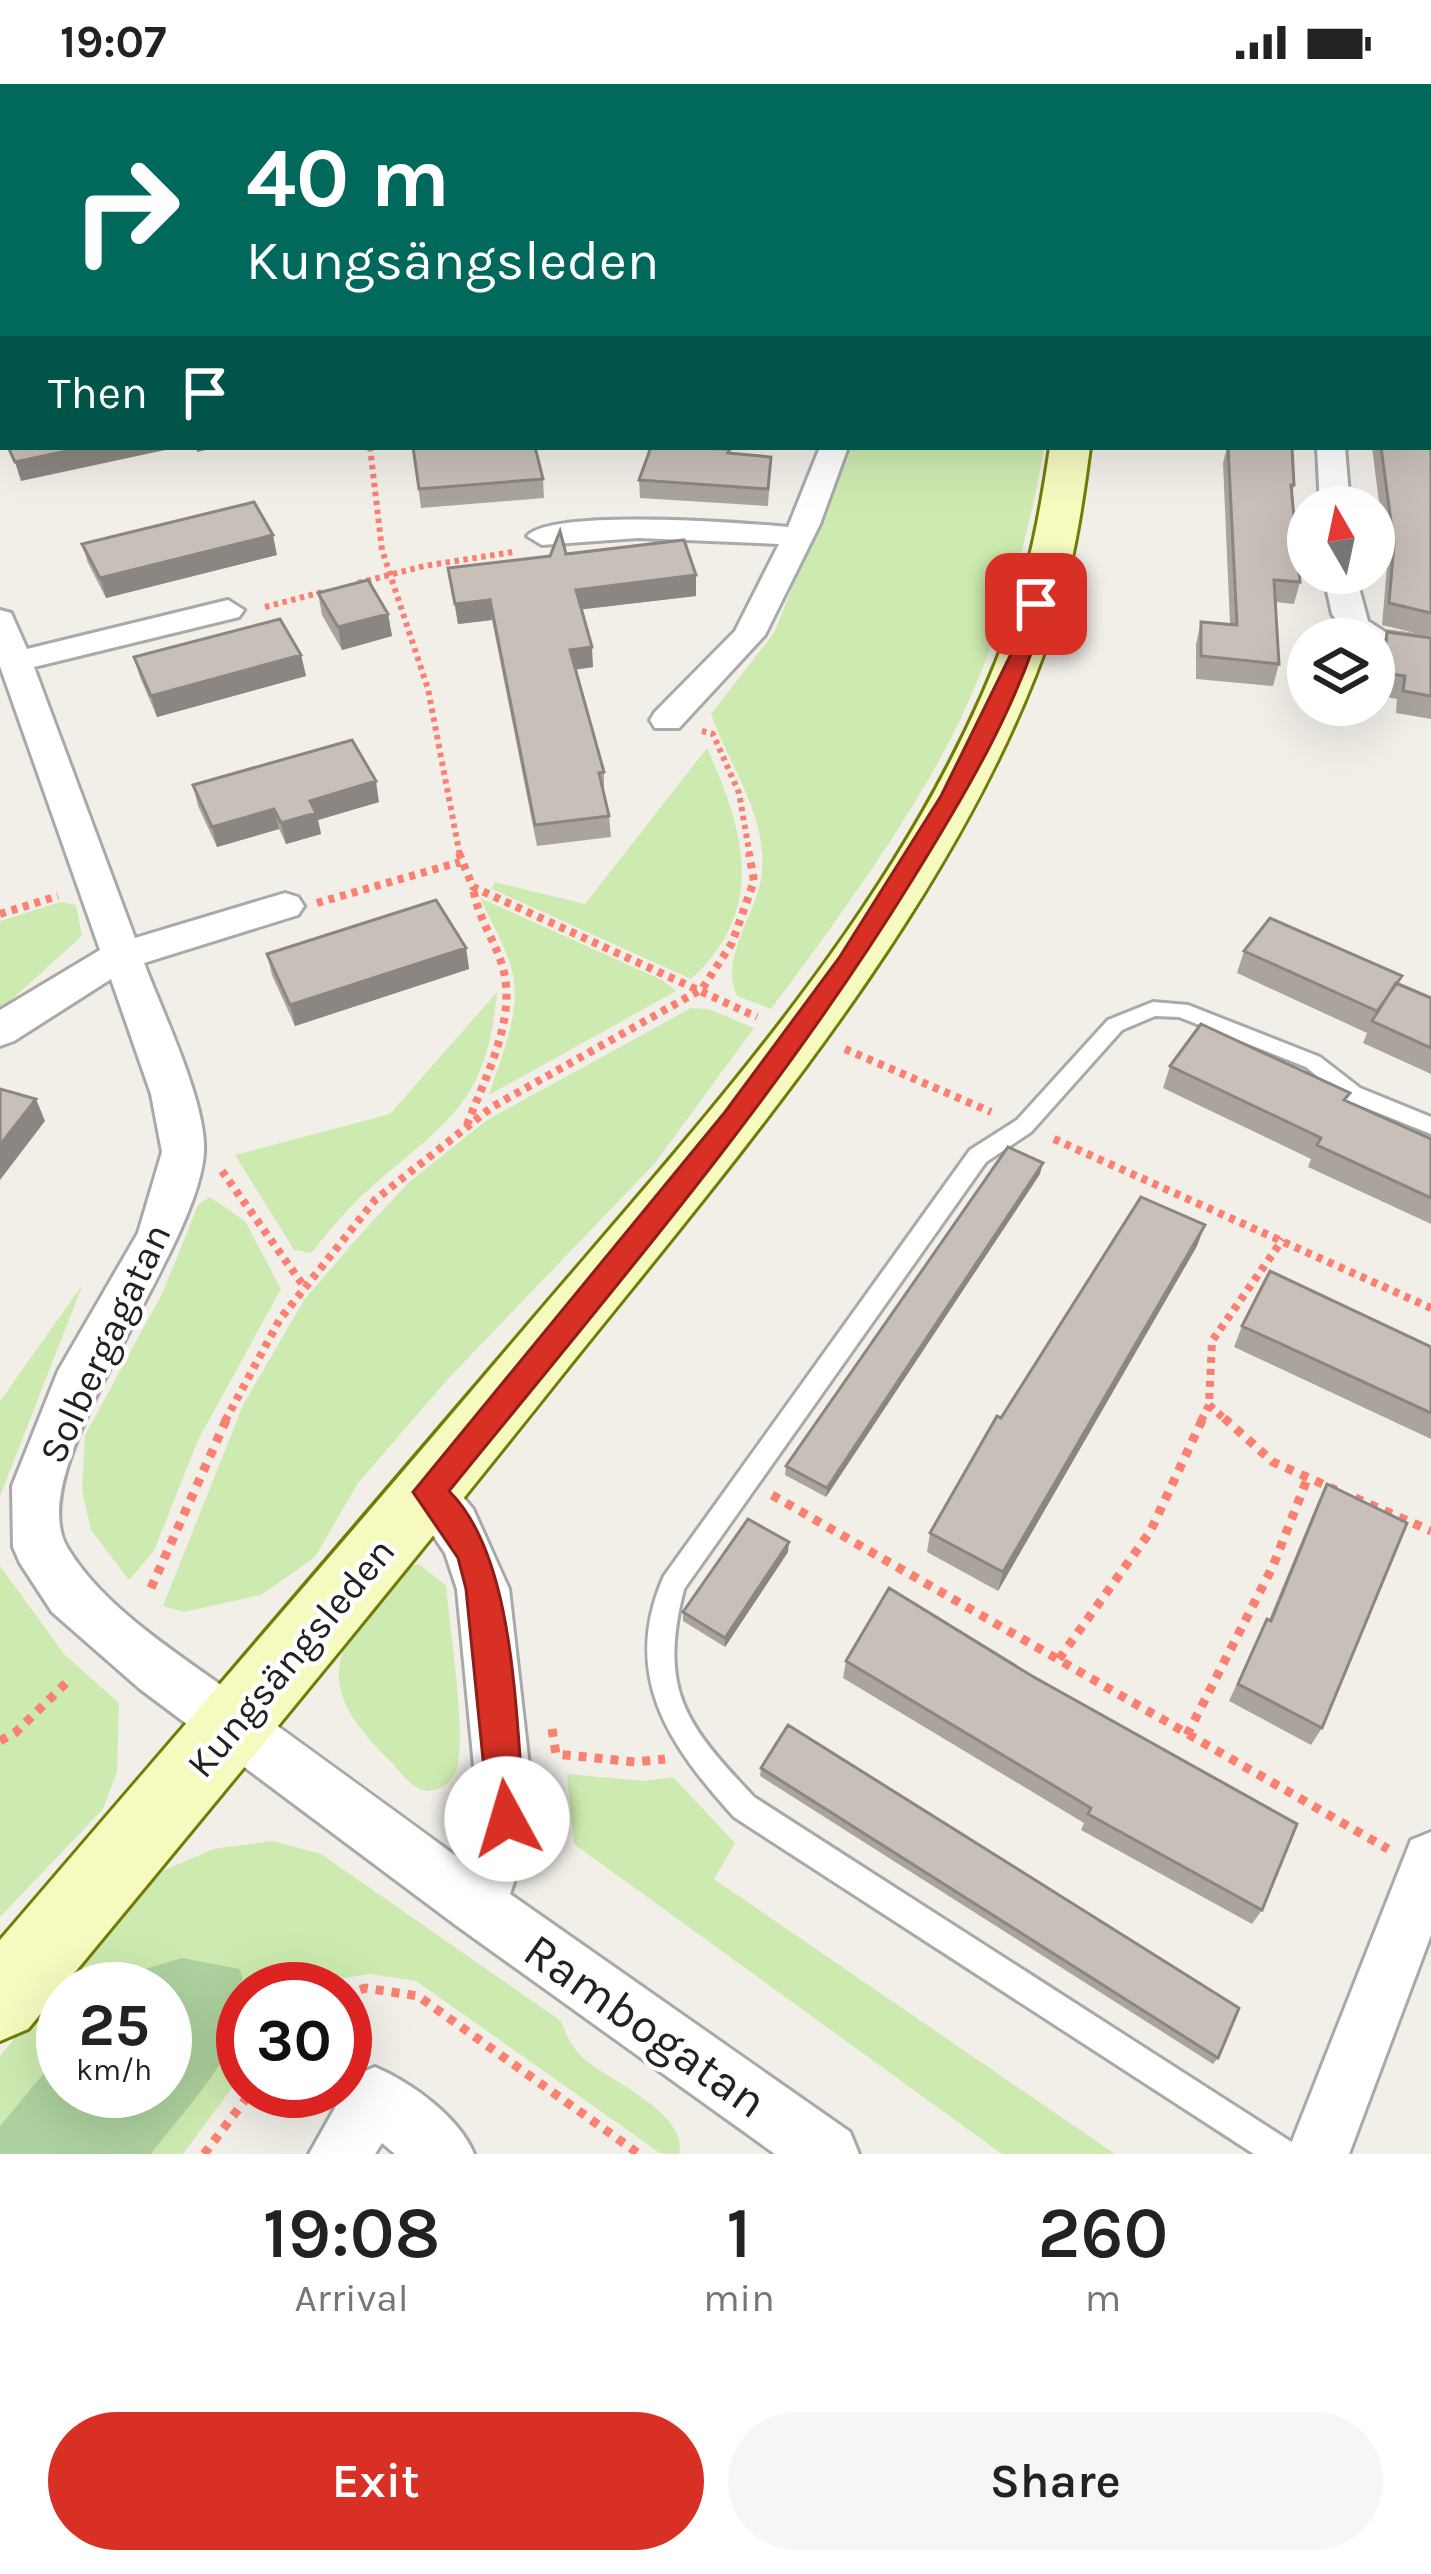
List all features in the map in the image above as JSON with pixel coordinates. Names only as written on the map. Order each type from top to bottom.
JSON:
[{"type":"main road","name":"Kungsängsleden","points":[[0,2001],[429,1492],[734,1119],[848,964],[953,796],[1024,650],[1061,513],[1070,450]]},
{"type":"street","points":[[667,720],[749,635],[798,537],[833,450]]},
{"type":"street","points":[[1331,450],[1334,486]]},
{"type":"street","points":[[542,536],[602,528],[690,526],[798,537]]},
{"type":"street","points":[[1341,594],[1344,616],[1358,632],[1431,648]]},
{"type":"street","points":[[15,662],[228,610]]},
{"type":"street","name":"Solbergagatan","points":[[0,620],[172,1094],[183,1151],[159,1235],[75,1385],[37,1486],[38,1547],[70,1595],[232,1726]]},
{"type":"street","points":[[0,1031],[44,999],[120,956],[285,906]]},
{"type":"street","points":[[429,1492],[473,1553],[483,1589],[507,1819],[477,1906]]},
{"type":"street","name":"Rambogatan","points":[[232,1726],[828,2154]]},
{"type":"street","points":[[1318,2154],[1429,1865]]},
{"type":"street","points":[[340,2154],[375,2098],[443,2154]]},
{"type":"lane","points":[[1282,2154],[744,1807],[697,1756],[660,1689],[659,1626],[673,1584],[978,1156],[1024,1126],[1115,1024],[1153,1009],[1181,1010],[1313,1062],[1353,1094],[1431,1126]]},
{"type":"path","points":[[370,450],[372,509],[388,575],[416,640],[460,862],[506,976],[503,1025],[466,1126]]},
{"type":"path","points":[[349,585],[505,556],[542,536]]},
{"type":"path","points":[[228,610],[271,606],[330,591]]},
{"type":"path","points":[[152,1588],[226,1420],[280,1319],[375,1199],[492,1107],[701,989],[732,943],[754,881],[740,793],[713,734],[667,720]]},
{"type":"path","points":[[285,906],[327,902],[460,862]]},
{"type":"path","points":[[0,914],[94,884]]},
{"type":"path","points":[[473,887],[757,1017]]},
{"type":"path","points":[[831,1043],[1283,1238],[1431,1308]]},
{"type":"path","points":[[183,1151],[227,1174],[305,1288]]},
{"type":"path","points":[[1059,1659],[1150,1532],[1209,1405],[1212,1341],[1283,1238]]},
{"type":"path","points":[[1209,1405],[1273,1462],[1431,1531]]},
{"type":"path","points":[[1186,1735],[1273,1566],[1308,1478]]},
{"type":"path","points":[[746,1482],[825,1522],[1186,1735],[1429,1865]]},
{"type":"path","points":[[0,1741],[69,1680]]},
{"type":"path","points":[[549,1715],[556,1754],[635,1762],[697,1756]]},
{"type":"path","points":[[372,1989],[418,1996],[639,2154]]},
{"type":"path","points":[[204,2154],[231,2118]]},
{"type":"green space","points":[[847,450],[1043,450],[1027,531],[1002,616],[951,737],[874,865],[771,1009],[737,996],[732,981],[736,950],[759,887],[762,851],[753,810],[711,714],[774,633]]},
{"type":"green space","points":[[707,748],[738,839],[740,897],[715,952],[691,979],[492,889],[495,882],[585,904]]},
{"type":"green space","points":[[480,898],[662,980],[676,991],[489,1095],[515,999],[505,949]]},
{"type":"green space","points":[[60,902],[76,905],[82,936],[0,1010],[0,921]]},
{"type":"green space","points":[[497,992],[484,1061],[458,1108],[360,1197],[311,1253],[294,1250],[235,1155],[390,1114]]},
{"type":"green space","points":[[691,1008],[708,1009],[754,1028],[655,1163],[447,1380],[358,1483],[315,1557],[261,1595],[184,1612],[163,1606],[243,1405],[304,1300],[358,1237],[408,1183],[487,1120]]},
{"type":"green space","points":[[210,1197],[245,1221],[281,1289],[198,1440],[154,1551],[129,1580],[91,1530],[82,1491],[85,1435],[163,1292],[198,1205]]},
{"type":"green space","points":[[83,1284],[0,1496],[0,1401]]},
{"type":"green space","points":[[419,1564],[446,1586],[460,1735],[454,1775],[441,1788],[428,1791],[408,1780],[358,1725],[340,1689],[339,1670],[343,1650],[372,1605],[398,1575]]},
{"type":"green space","points":[[0,1566],[64,1654],[119,1703],[117,1772],[103,1809],[0,1917]]},
{"type":"green space","points":[[567,1774],[645,1781],[673,1777],[735,1843],[714,1879],[1115,2154],[1002,2154],[574,1844]]},
{"type":"green space","points":[[272,1841],[321,1854],[561,2021],[580,2055],[643,2098],[672,2125],[679,2154],[660,2153],[416,1981],[372,1974],[372,1962],[216,1962],[216,1970],[192,1971],[192,1962],[78,1962],[132,1896],[165,1870],[213,1849]]},
{"type":"green space","points":[[182,1958],[216,1964],[216,2070],[192,2103],[192,1962],[169,1962]]},
{"type":"green space","points":[[36,2012],[36,2083],[0,2126],[0,2056]]},
{"type":"green space","points":[[216,2067],[216,2109],[183,2154],[151,2154],[178,2118],[192,2118],[192,2099]]},
{"type":"green space","points":[[36,2083],[36,2118],[180,2118],[151,2154],[0,2154],[0,2126]]},
{"type":"building","points":[[9,450],[72,450],[15,462]]},
{"type":"building","points":[[413,450],[536,450],[543,479],[419,489]]},
{"type":"building","points":[[650,450],[730,450],[771,457],[768,489],[639,480]]},
{"type":"building","points":[[1228,450],[1292,450],[1294,485],[1287,486],[1287,581],[1274,580],[1279,664],[1201,656],[1201,622],[1237,625]]},
{"type":"building","points":[[1381,450],[1431,450],[1431,613],[1389,603],[1390,594],[1395,594],[1395,486],[1386,486]]},
{"type":"building","points":[[254,502],[273,535],[100,578],[82,544]]},
{"type":"building","points":[[560,531],[566,554],[684,540],[696,575],[576,590],[592,647],[570,650],[604,772],[599,773],[609,816],[535,825],[490,600],[455,604],[448,568],[550,556]]},
{"type":"building","points":[[368,580],[388,614],[338,627],[318,593]]},
{"type":"building","points":[[280,619],[301,655],[151,696],[134,657]]},
{"type":"building","points":[[1395,633],[1431,638],[1431,696],[1403,691],[1405,676],[1395,675]]},
{"type":"building","points":[[352,740],[376,781],[310,801],[316,813],[281,823],[274,809],[212,827],[193,785]]},
{"type":"building","points":[[436,900],[466,948],[290,1005],[267,954]]},
{"type":"building","points":[[1270,918],[1402,976],[1377,1011],[1244,951]]},
{"type":"building","points":[[1396,983],[1431,998],[1431,1048],[1372,1021]]},
{"type":"building","points":[[1201,1024],[1350,1093],[1344,1100],[1431,1139],[1431,1198],[1317,1145],[1321,1138],[1170,1066]]},
{"type":"building","points":[[0,1089],[36,1099],[0,1145]]},
{"type":"building","points":[[1008,1147],[1043,1163],[827,1488],[786,1466]]},
{"type":"building","points":[[1141,1197],[1205,1225],[1003,1572],[930,1533],[997,1416],[1001,1418]]},
{"type":"building","points":[[1270,1271],[1431,1347],[1431,1413],[1242,1326]]},
{"type":"building","points":[[1327,1484],[1407,1523],[1322,1728],[1238,1684],[1267,1619],[1271,1621]]},
{"type":"building","points":[[748,1519],[789,1542],[725,1638],[683,1612]]},
{"type":"building","points":[[889,1588],[1032,1676],[1297,1824],[1262,1910],[1088,1814],[1091,1808],[846,1661]]},
{"type":"building","points":[[788,1725],[1239,2008],[1218,2058],[761,1768]]},
{"type":"route","points":[[507,1819],[483,1589],[473,1553],[429,1492],[734,1119],[848,964],[953,796],[1024,650],[1036,604]]}]
